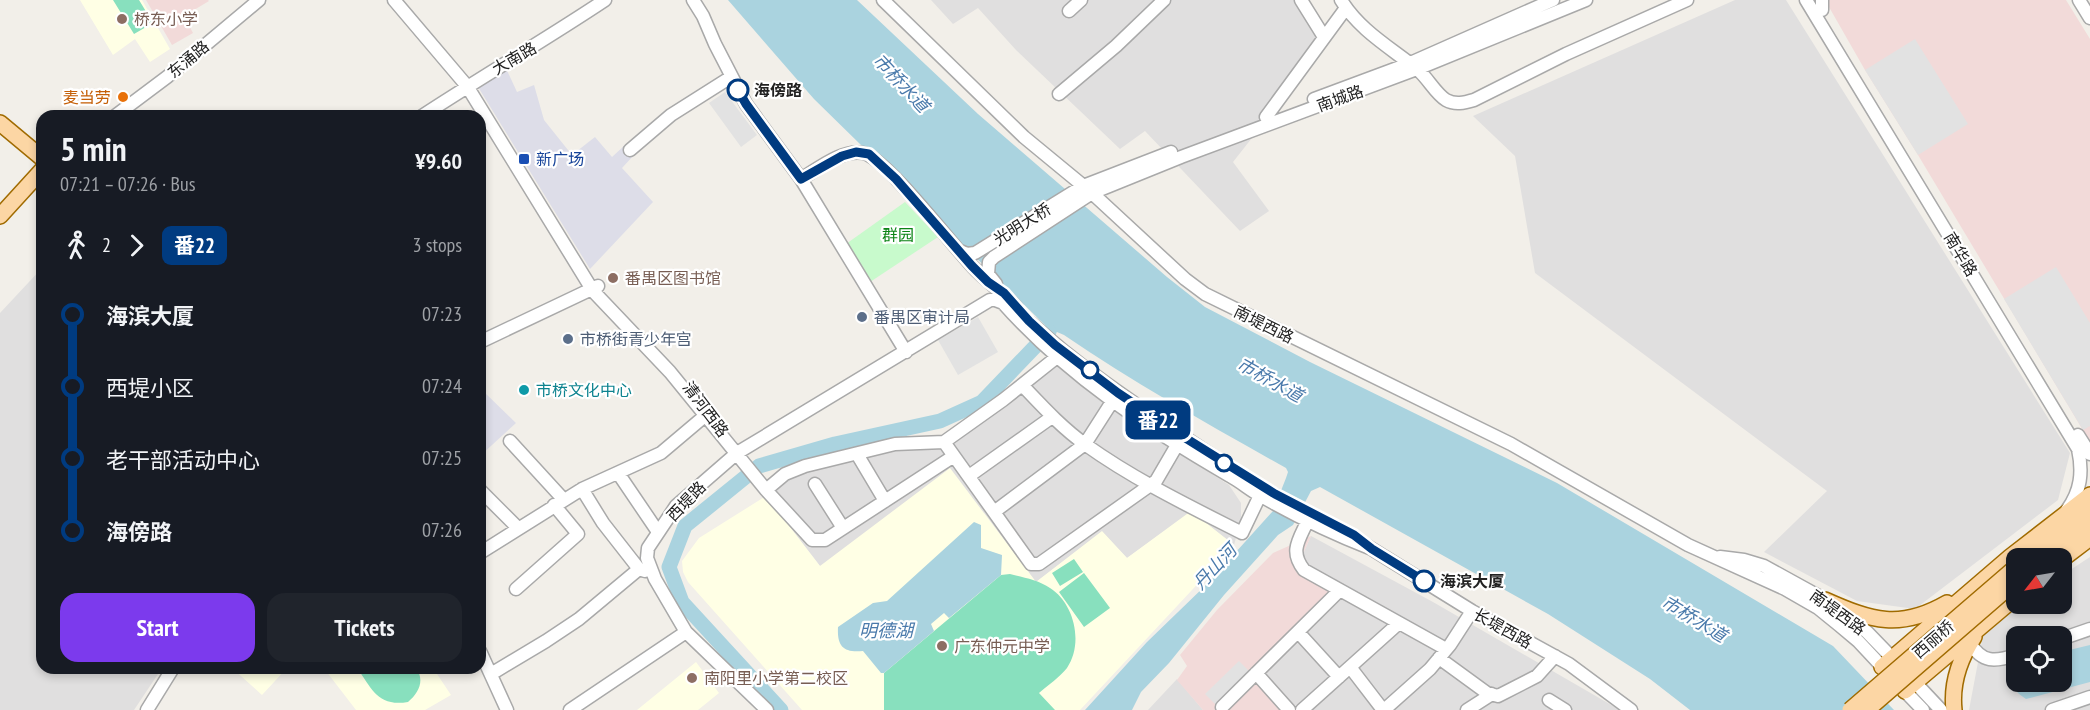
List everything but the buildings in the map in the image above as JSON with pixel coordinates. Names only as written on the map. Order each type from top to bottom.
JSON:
[{"type":"main road","points":[[0,123],[36,153]]},
{"type":"main road","points":[[0,216],[36,177]]},
{"type":"main road","points":[[1888,663],[1976,586],[2090,495]]},
{"type":"main road","points":[[2040,548],[2090,508]]},
{"type":"main road","points":[[2056,548],[2090,521]]},
{"type":"main road","points":[[2072,552],[2090,538]]},
{"type":"main road","name":"西丽桥","points":[[1850,710],[2006,576]]},
{"type":"main road","points":[[1826,600],[1875,619],[1895,620],[1925,614],[1976,586]]},
{"type":"main road","name":"西丽桥","points":[[1867,710],[2006,590]]},
{"type":"main road","points":[[1910,687],[2006,605]]},
{"type":"main road","points":[[1954,710],[1953,684],[1956,673],[1970,643],[1984,623]]},
{"type":"street","name":"东涌路","points":[[123,110],[167,77],[259,0]]},
{"type":"street","points":[[394,0],[471,84]]},
{"type":"street","points":[[404,0],[471,84]]},
{"type":"street","name":"大南路","points":[[431,110],[548,38],[604,0]]},
{"type":"street","points":[[693,0],[746,104],[801,179],[906,352]]},
{"type":"street","name":"南堤西路","points":[[883,0],[1024,137],[1063,169],[1080,190],[1205,294],[1511,444],[1710,556],[1785,589],[1818,608],[1888,663]]},
{"type":"street","points":[[1069,11],[1081,0]]},
{"type":"street","points":[[1059,94],[1116,46],[1164,0]]},
{"type":"street","points":[[1301,0],[1324,37]]},
{"type":"street","name":"南城路","points":[[1080,190],[1266,117],[1413,66],[1553,0]]},
{"type":"street","name":"南城路","points":[[1080,190],[1181,157],[1586,0]]},
{"type":"street","points":[[1266,117],[1324,37],[1343,4],[1361,25],[1413,66],[1444,99],[1463,103],[1474,100],[1566,54],[1687,0]]},
{"type":"street","name":"南华路","points":[[1806,0],[2078,449],[2080,483],[2074,500],[2064,514]]},
{"type":"street","points":[[2079,0],[2090,18]]},
{"type":"street","name":"南华路","points":[[1820,3],[2090,454]]},
{"type":"street","points":[[630,150],[671,115],[731,77]]},
{"type":"street","name":"清河西路","points":[[471,84],[596,287],[737,453]]},
{"type":"street","points":[[801,179],[842,156],[856,152],[869,154],[896,179],[958,250],[987,277]]},
{"type":"street","name":"光明大桥","points":[[958,250],[967,254],[975,253],[1080,190]]},
{"type":"street","name":"光明大桥","points":[[982,304],[989,290],[987,277],[989,262],[993,257],[1080,190]]},
{"type":"street","name":"长堤西路","points":[[987,277],[1004,293],[1026,324]]},
{"type":"street","points":[[486,339],[596,287]]},
{"type":"street","name":"清河西路","points":[[596,287],[676,370],[710,412],[737,453]]},
{"type":"street","name":"长堤西路","points":[[982,304],[990,300],[999,301],[1054,351],[1177,445],[1309,519],[1372,549],[1472,611],[1569,664],[1631,710]]},
{"type":"street","name":"西堤路","points":[[767,710],[686,632],[652,573],[647,552],[676,506],[737,453],[982,304]]},
{"type":"street","points":[[766,490],[785,474],[805,466],[895,444],[944,442],[1022,385],[1054,351]]},
{"type":"street","points":[[1022,385],[1052,417],[1085,444],[1149,486],[1242,533],[1267,495]]},
{"type":"street","points":[[994,512],[1085,444],[1115,397]]},
{"type":"street","name":"长堤西路","points":[[1115,397],[1267,495]]},
{"type":"street","points":[[486,549],[582,489],[661,453],[706,415]]},
{"type":"street","points":[[969,476],[1052,417]]},
{"type":"street","points":[[510,441],[559,502],[578,534],[516,589]]},
{"type":"street","points":[[944,442],[1031,564],[1039,564],[1156,481],[1177,445]]},
{"type":"street","points":[[737,453],[766,490],[812,540],[825,540],[954,456]]},
{"type":"street","points":[[857,454],[885,501]]},
{"type":"street","points":[[618,472],[658,532]]},
{"type":"street","points":[[815,484],[843,528]]},
{"type":"street","points":[[582,489],[603,523],[639,569],[652,573]]},
{"type":"street","points":[[486,496],[518,528]]},
{"type":"street","points":[[1309,519],[1304,547],[1296,556],[1304,570],[1399,623],[1443,654],[1492,694],[1498,696],[1537,676],[1555,656]]},
{"type":"street","name":"南堤西路","points":[[1710,556],[1744,560],[1764,566],[1826,600],[1867,632],[1888,663],[1910,687],[1941,710]]},
{"type":"street","points":[[490,674],[579,619],[639,569]]},
{"type":"street","points":[[1222,707],[1340,590]]},
{"type":"street","points":[[1350,668],[1384,710],[1430,669],[1472,611]]},
{"type":"street","points":[[1302,710],[1399,623]]},
{"type":"street","points":[[2072,635],[2090,629]]},
{"type":"street","points":[[570,710],[686,632]]},
{"type":"street","points":[[1298,632],[1340,676]]},
{"type":"street","points":[[1970,643],[1976,653],[1988,659],[2006,656]]},
{"type":"street","points":[[486,665],[507,710]]},
{"type":"street","points":[[1256,673],[1289,710]]},
{"type":"street","points":[[147,710],[169,674]]},
{"type":"street","name":"南堤西路","points":[[1910,687],[1923,710]]},
{"type":"street","points":[[1467,710],[1492,694]]},
{"type":"street","points":[[2052,710],[2090,698]]},
{"type":"street","points":[[1552,710],[1549,700],[1565,710]]},
{"type":"shaded area","name":"桥东小学","points":[[80,0],[142,0],[170,49],[150,62],[135,39],[113,55]]},
{"type":"shaded area","points":[[146,0],[209,1],[184,16],[193,33],[172,45]]},
{"type":"shaded area","points":[[931,0],[1304,0],[1329,40],[1233,162],[1269,211],[1240,231],[1145,131],[1120,149],[1016,50],[978,8],[953,24]]},
{"type":"shaded area","points":[[1735,0],[1786,0],[2070,453],[2058,500],[1915,609],[1857,601],[1764,552],[1827,491],[1535,273],[1515,156],[1473,116]]},
{"type":"shaded area","points":[[1825,0],[2066,0],[2090,39],[2090,442],[1865,70]]},
{"type":"shaded area","points":[[1915,39],[1968,124],[1918,155],[1865,70]]},
{"type":"shaded area","name":"新广场","points":[[504,64],[517,92],[534,85],[544,120],[572,155],[595,137],[612,157],[625,145],[634,155],[622,168],[653,202],[590,269],[475,82]]},
{"type":"shaded area","points":[[725,92],[757,135],[741,147],[709,103]]},
{"type":"shaded area","points":[[2056,267],[2090,323],[2090,426],[2083,430],[2004,299]]},
{"type":"shaded area","points":[[36,274],[36,674],[158,674],[134,710],[0,710],[0,313]]},
{"type":"shaded area","points":[[978,317],[998,352],[958,375],[938,340]]},
{"type":"shaded area","points":[[1053,362],[1109,408],[1229,485],[1241,503],[1241,520],[1234,545],[1191,512],[1127,558],[1102,532],[1036,582],[984,513],[820,566],[766,496],[768,483],[889,444],[941,441]]},
{"type":"shaded area","points":[[486,394],[516,423],[486,450]]},
{"type":"shaded area","name":"广东仲元中学","points":[[950,468],[1036,582],[1102,531],[1127,558],[1191,511],[1234,545],[1080,710],[802,710],[688,582],[683,572],[682,561],[699,538],[766,496],[820,566]]},
{"type":"shaded area","points":[[1311,536],[1433,602],[1620,710],[1287,710],[1261,675],[1298,565]]},
{"type":"shaded area","points":[[1311,536],[1298,565],[1337,590],[1261,675],[1287,710],[1203,710],[1177,680],[1187,666],[1180,655],[1217,610],[1273,553]]},
{"type":"shaded area","points":[[2090,557],[2090,710],[1969,710],[1985,625],[2006,611],[2006,614],[2072,614],[2072,569]]},
{"type":"shaded area","points":[[1239,661],[1258,680],[1228,710],[1221,710],[1205,694]]},
{"type":"shaded area","name":"南阳里小学第二校区","points":[[696,662],[719,693],[698,710],[637,710]]},
{"type":"shaded area","points":[[239,674],[281,674],[262,695]]},
{"type":"shaded area","points":[[328,674],[437,674],[451,695],[425,710],[356,710]]},
{"type":"shaded area","points":[[1177,679],[1203,710],[1148,710]]},
{"type":"green space","points":[[113,0],[139,0],[153,23],[134,34]]},
{"type":"green space","name":"群园","points":[[905,202],[938,237],[870,282],[846,244]]},
{"type":"green space","points":[[1074,559],[1083,572],[1060,586],[1052,573]]},
{"type":"green space","points":[[1084,573],[1110,608],[1084,627],[1059,592]]},
{"type":"green space","points":[[1010,574],[1036,581],[1050,588],[1065,603],[1074,624],[1075,647],[1067,668],[1039,693],[1055,710],[884,710],[884,673],[1001,575]]},
{"type":"green space","points":[[361,674],[419,674],[419,686],[415,695],[408,702],[389,702],[372,689]]},
{"type":"water","name":"市桥水道","points":[[728,0],[857,0],[978,114],[1205,307],[1310,362],[1557,483],[1833,646],[1894,710],[1690,710],[1650,679],[1548,614],[1320,487],[1311,491],[1293,525],[1278,535],[1224,595],[1169,663],[1141,692],[1132,710],[1085,710],[1147,642],[1208,583],[1273,511],[1288,472],[1286,468],[1146,388],[1064,335],[1057,332],[1054,334],[814,99]]},
{"type":"water","name":"明德湖","points":[[974,522],[981,525],[981,548],[1002,555],[1001,575],[949,618],[944,613],[931,624],[934,631],[884,673],[881,673],[863,651],[851,651],[843,647],[839,639],[838,627],[873,603],[887,601]]},
{"type":"water","points":[[2090,645],[2090,682],[2072,687],[2072,649]]},
{"type":"water","points":[[2017,692],[2052,692],[2026,699]]},
{"type":"waterway","points":[[781,710],[682,602],[669,567],[685,526],[759,466],[835,444],[940,421],[982,402],[1049,332]]},
{"type":"bus line","name":"番22","points":[[738,90],[801,179],[850,153],[869,154],[877,159],[972,266],[988,282],[1004,293],[1055,345],[1118,393],[1226,464],[1275,494],[1354,535],[1372,549],[1424,581]]},
{"type":"place","name":"桥东小学","points":[[122,19]]},
{"type":"place","name":"海傍路","points":[[738,90]]},
{"type":"place","name":"麦当劳","points":[[123,97]]},
{"type":"place","name":"新广场","points":[[524,159]]},
{"type":"place","name":"番禺区图书馆","points":[[613,278]]},
{"type":"place","name":"番禺区审计局","points":[[862,317]]},
{"type":"place","name":"市桥街青少年宫","points":[[568,339]]},
{"type":"place","name":"市桥文化中心","points":[[524,390]]},
{"type":"place","name":"海滨大厦","points":[[1424,581]]},
{"type":"place","name":"广东仲元中学","points":[[942,646]]},
{"type":"place","name":"南阳里小学第二校区","points":[[692,678]]},
{"type":"water label","name":"丹山河","points":[[1215,567]]}]
